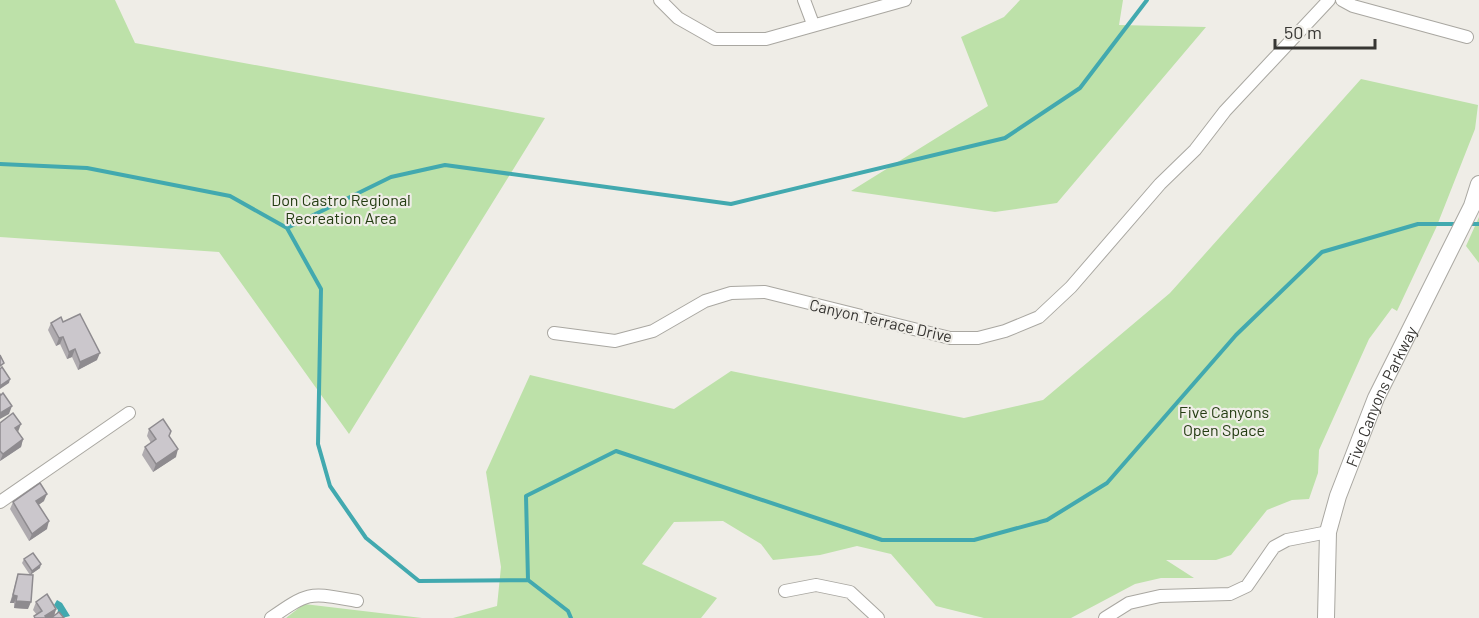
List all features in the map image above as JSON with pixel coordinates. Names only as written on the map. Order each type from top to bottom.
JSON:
[{"type":"main road","name":"Five Canyons Parkway","points":[[1326,618],[1328,532],[1356,446],[1472,206],[1479,184]]},
{"type":"street","points":[[660,0],[678,18],[715,39],[766,39],[905,0]]},
{"type":"street","points":[[804,0],[813,24]]},
{"type":"street","name":"Canyon Terrace Drive","points":[[554,333],[615,341],[653,332],[705,301],[731,293],[765,292],[950,338],[978,338],[1005,331],[1039,317],[1071,287],[1160,184],[1195,150],[1225,111],[1329,0]]},
{"type":"street","points":[[1342,0],[1353,6],[1467,37]]},
{"type":"street","points":[[0,502],[129,413]]},
{"type":"street","points":[[1105,618],[1129,603],[1160,596],[1230,594],[1247,586],[1274,547],[1287,540],[1328,532]]},
{"type":"street","points":[[785,591],[816,585],[850,592],[878,618]]},
{"type":"street","points":[[271,618],[301,597],[315,594],[357,601]]},
{"type":"green space","name":"Don Castro Regional Recreation Area","points":[[0,0],[115,0],[135,43],[545,118],[349,434],[219,252],[0,237]]},
{"type":"green space","points":[[1020,0],[1123,0],[1119,25],[1206,27],[1057,203],[995,212],[851,191],[988,106],[961,37],[1004,17]]},
{"type":"green space","name":"Five Canyons Open Space","points":[[1361,79],[1478,105],[1475,129],[1436,228],[1397,311],[1392,308],[1369,339],[1319,450],[1318,473],[1309,499],[1292,500],[1267,510],[1231,555],[1216,560],[1166,560],[1194,578],[1161,578],[1135,584],[1071,618],[984,618],[936,606],[891,554],[857,546],[820,555],[773,560],[761,544],[723,521],[674,522],[642,564],[717,598],[701,618],[453,618],[497,606],[501,567],[486,472],[530,375],[674,409],[731,371],[964,418],[1043,400],[1170,293]]},
{"type":"green space","points":[[1479,217],[1479,263],[1466,246]]},
{"type":"green space","points":[[304,604],[422,618],[286,618]]},
{"type":"water","points":[[57,600],[62,603],[70,616],[62,618],[57,614],[58,610],[54,605]]},
{"type":"building","points":[[80,314],[100,353],[80,362],[75,349],[69,352],[63,337],[59,338],[51,323],[61,317],[63,322]]},
{"type":"building","points":[[2,367],[10,379],[0,386],[0,369]]},
{"type":"building","points":[[3,393],[12,406],[0,413],[0,394]]},
{"type":"building","points":[[13,413],[21,424],[15,428],[23,439],[3,454],[0,451],[0,423]]},
{"type":"building","points":[[163,419],[171,431],[169,436],[178,449],[156,464],[145,447],[156,439],[149,429]]},
{"type":"building","points":[[40,483],[47,494],[36,501],[49,521],[32,534],[13,502]]},
{"type":"building","points":[[33,553],[41,564],[32,571],[24,559]]},
{"type":"building","points":[[18,574],[33,575],[31,602],[16,601],[17,596],[13,595]]},
{"type":"building","points":[[47,594],[56,609],[45,616],[47,618],[35,618],[34,616],[42,611],[36,602]]},
{"type":"building","points":[[59,612],[64,618],[51,618]]},
{"type":"waterway","points":[[287,228],[391,177],[445,165],[731,204],[1005,138],[1080,88],[1147,0]]},
{"type":"waterway","points":[[0,164],[87,168],[230,196],[287,228],[321,289],[318,444],[330,486],[366,538],[419,581],[528,580],[568,611],[571,618]]},
{"type":"waterway","points":[[528,580],[526,496],[616,451],[882,540],[974,540],[1047,520],[1107,483],[1236,335],[1322,252],[1418,224],[1459,224]]},
{"type":"waterway","points":[[1469,224],[1479,224]]}]
